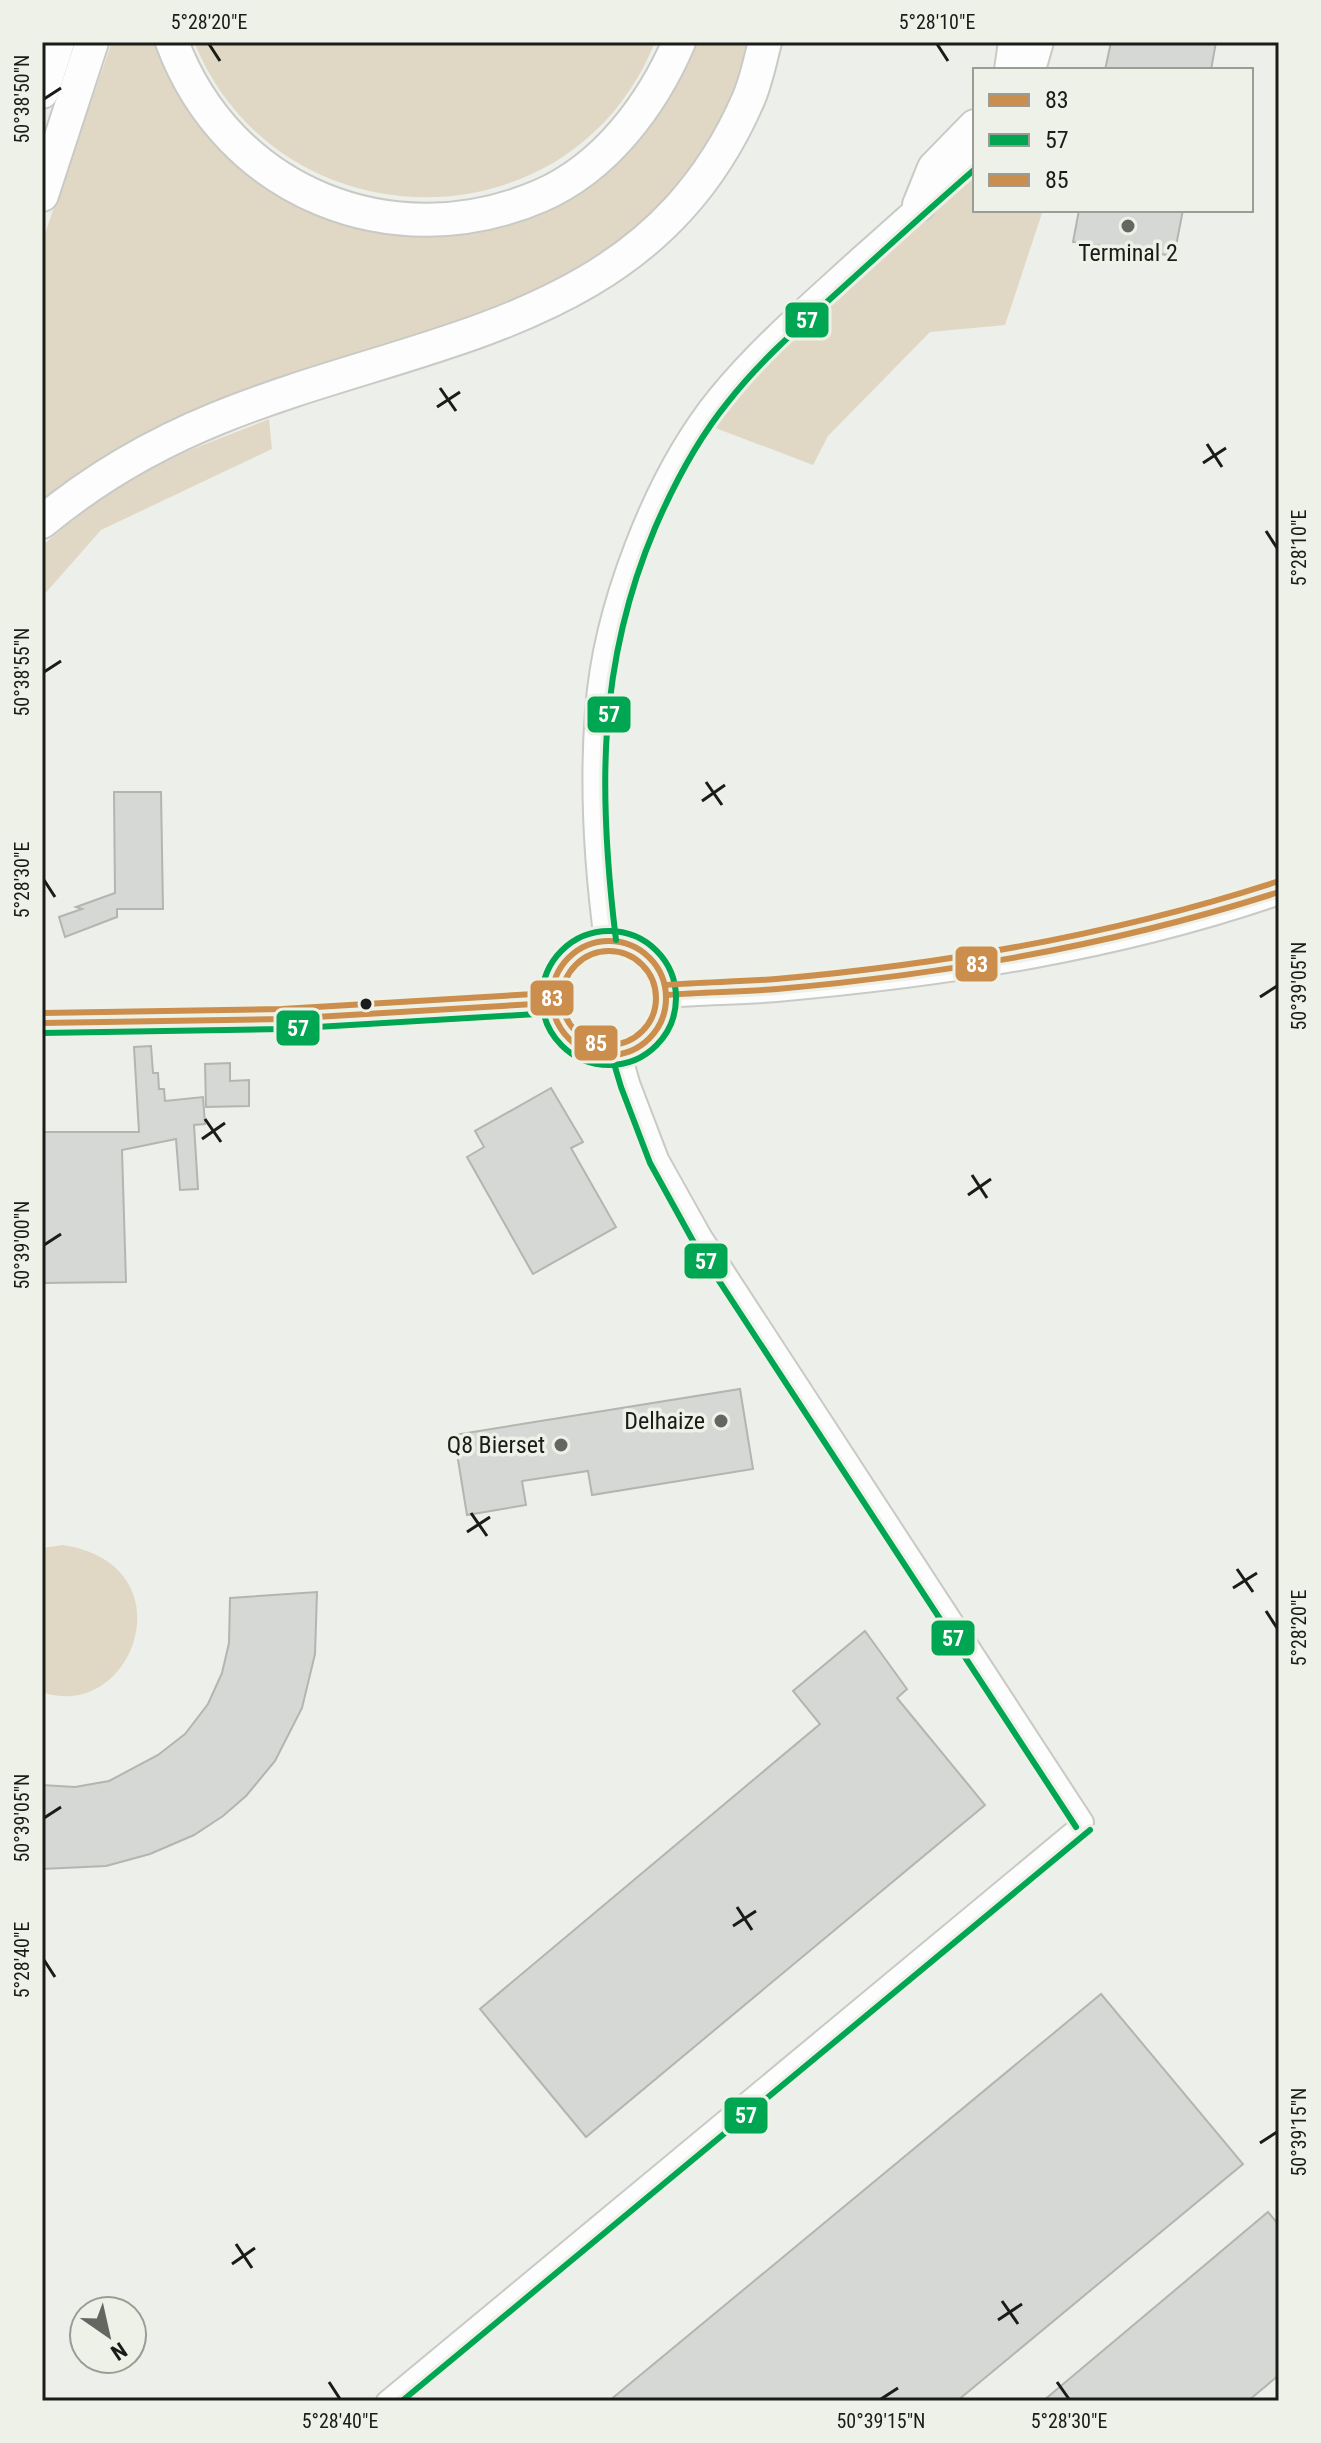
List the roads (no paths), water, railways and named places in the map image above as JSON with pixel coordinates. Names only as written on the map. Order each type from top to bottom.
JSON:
[{"type":"highway","points":[[42,92],[58,42]]},
{"type":"highway","points":[[42,195],[92,42]]},
{"type":"highway","points":[[172,42],[200,100],[228,135],[258,164],[304,191],[355,211],[398,220],[438,221],[494,211],[541,196],[575,175],[614,144],[637,115],[665,74],[679,42]]},
{"type":"highway","points":[[42,522],[134,457],[221,416],[494,326],[592,281],[619,263],[668,220],[686,202],[723,152],[750,97],[765,42]]},
{"type":"highway","points":[[1011,68],[1015,42]]},
{"type":"highway","points":[[919,205],[934,168],[973,128]]},
{"type":"main road","points":[[667,995],[774,989],[998,962],[1111,940],[1279,892]]},
{"type":"main road","points":[[606,941],[628,944],[647,955],[661,973],[667,995],[664,1015],[655,1033],[641,1046],[622,1054],[603,1055],[584,1050],[568,1038],[557,1022],[552,1003],[553,985],[566,961],[588,945],[606,941]]},
{"type":"main road","points":[[42,1023],[282,1019],[552,1003]]},
{"type":"street","points":[[1035,68],[1042,42]]},
{"type":"street","points":[[606,941],[598,858],[597,709],[609,636],[631,560],[671,469],[718,399],[780,330],[973,158]]},
{"type":"street","points":[[386,2401],[1084,1822],[702,1236],[659,1159],[622,1054]]},
{"type":"place","name":"Terminal 2","points":[[1128,226]]},
{"type":"place","name":"Delhaize","points":[[721,1421]]},
{"type":"place","name":"Q8 Bierset","points":[[561,1445]]}]
